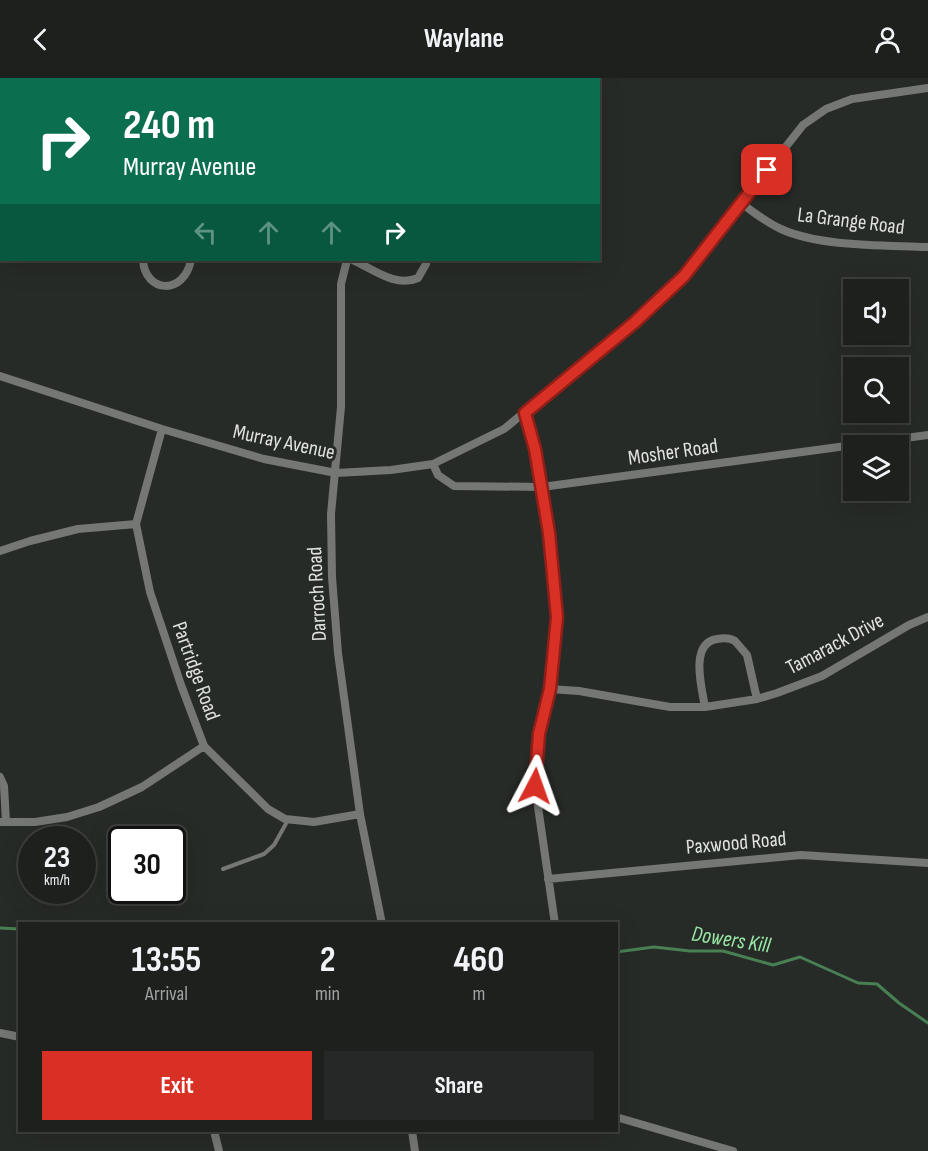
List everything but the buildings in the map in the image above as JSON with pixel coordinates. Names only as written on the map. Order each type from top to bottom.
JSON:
[{"type":"street","name":"Murray Avenue","points":[[0,375],[162,429],[264,459],[336,473],[391,470],[433,464],[504,429],[635,322],[684,276],[803,125],[826,109],[852,99],[928,88]]},
{"type":"street","name":"La Grange Road","points":[[742,204],[780,229],[804,237],[843,242],[928,247]]},
{"type":"street","points":[[143,261],[147,276],[155,283],[168,285],[181,281],[188,272],[191,261]]},
{"type":"street","name":"Darroch Road","points":[[347,261],[341,284],[341,406],[331,514],[334,598],[338,653],[360,814],[382,922]]},
{"type":"street","points":[[355,261],[388,278],[406,282],[418,278],[426,261]]},
{"type":"street","points":[[525,413],[542,487],[553,561],[557,617],[550,689],[539,734],[535,786],[555,922]]},
{"type":"street","name":"Partridge Road","points":[[162,429],[136,524],[150,592],[204,746],[268,809],[288,819],[314,822],[360,814]]},
{"type":"street","name":"Mosher Road","points":[[433,464],[438,475],[454,486],[542,487],[928,435]]},
{"type":"street","points":[[0,551],[30,540],[78,529],[136,524]]},
{"type":"street","name":"Tamarack Drive","points":[[550,689],[579,691],[670,707],[705,707],[757,699],[822,676],[909,625],[928,617]]},
{"type":"street","points":[[705,707],[700,655],[707,643],[718,638],[735,641],[745,652],[757,699]]},
{"type":"street","points":[[0,777],[4,786],[3,822],[35,822],[67,817],[99,807],[142,787],[204,746]]},
{"type":"street","name":"Paxwood Road","points":[[548,879],[750,858],[801,855],[928,862]]},
{"type":"street","points":[[0,1033],[18,1037]]},
{"type":"street","points":[[618,1118],[733,1151]]},
{"type":"street","points":[[214,1132],[219,1151]]},
{"type":"street","points":[[412,1132],[415,1151]]},
{"type":"lane","points":[[223,869],[264,854],[274,845],[288,819]]},
{"type":"waterway","name":"Dowers Kill","points":[[0,928],[18,929]]},
{"type":"waterway","name":"Dowers Kill","points":[[618,952],[654,947],[690,951],[723,951],[773,965],[800,957],[858,983],[877,984],[928,1023]]},
{"type":"route","points":[[535,786],[539,734],[550,689],[557,617],[549,533],[535,449],[525,413],[635,322],[684,276],[767,170]]}]
